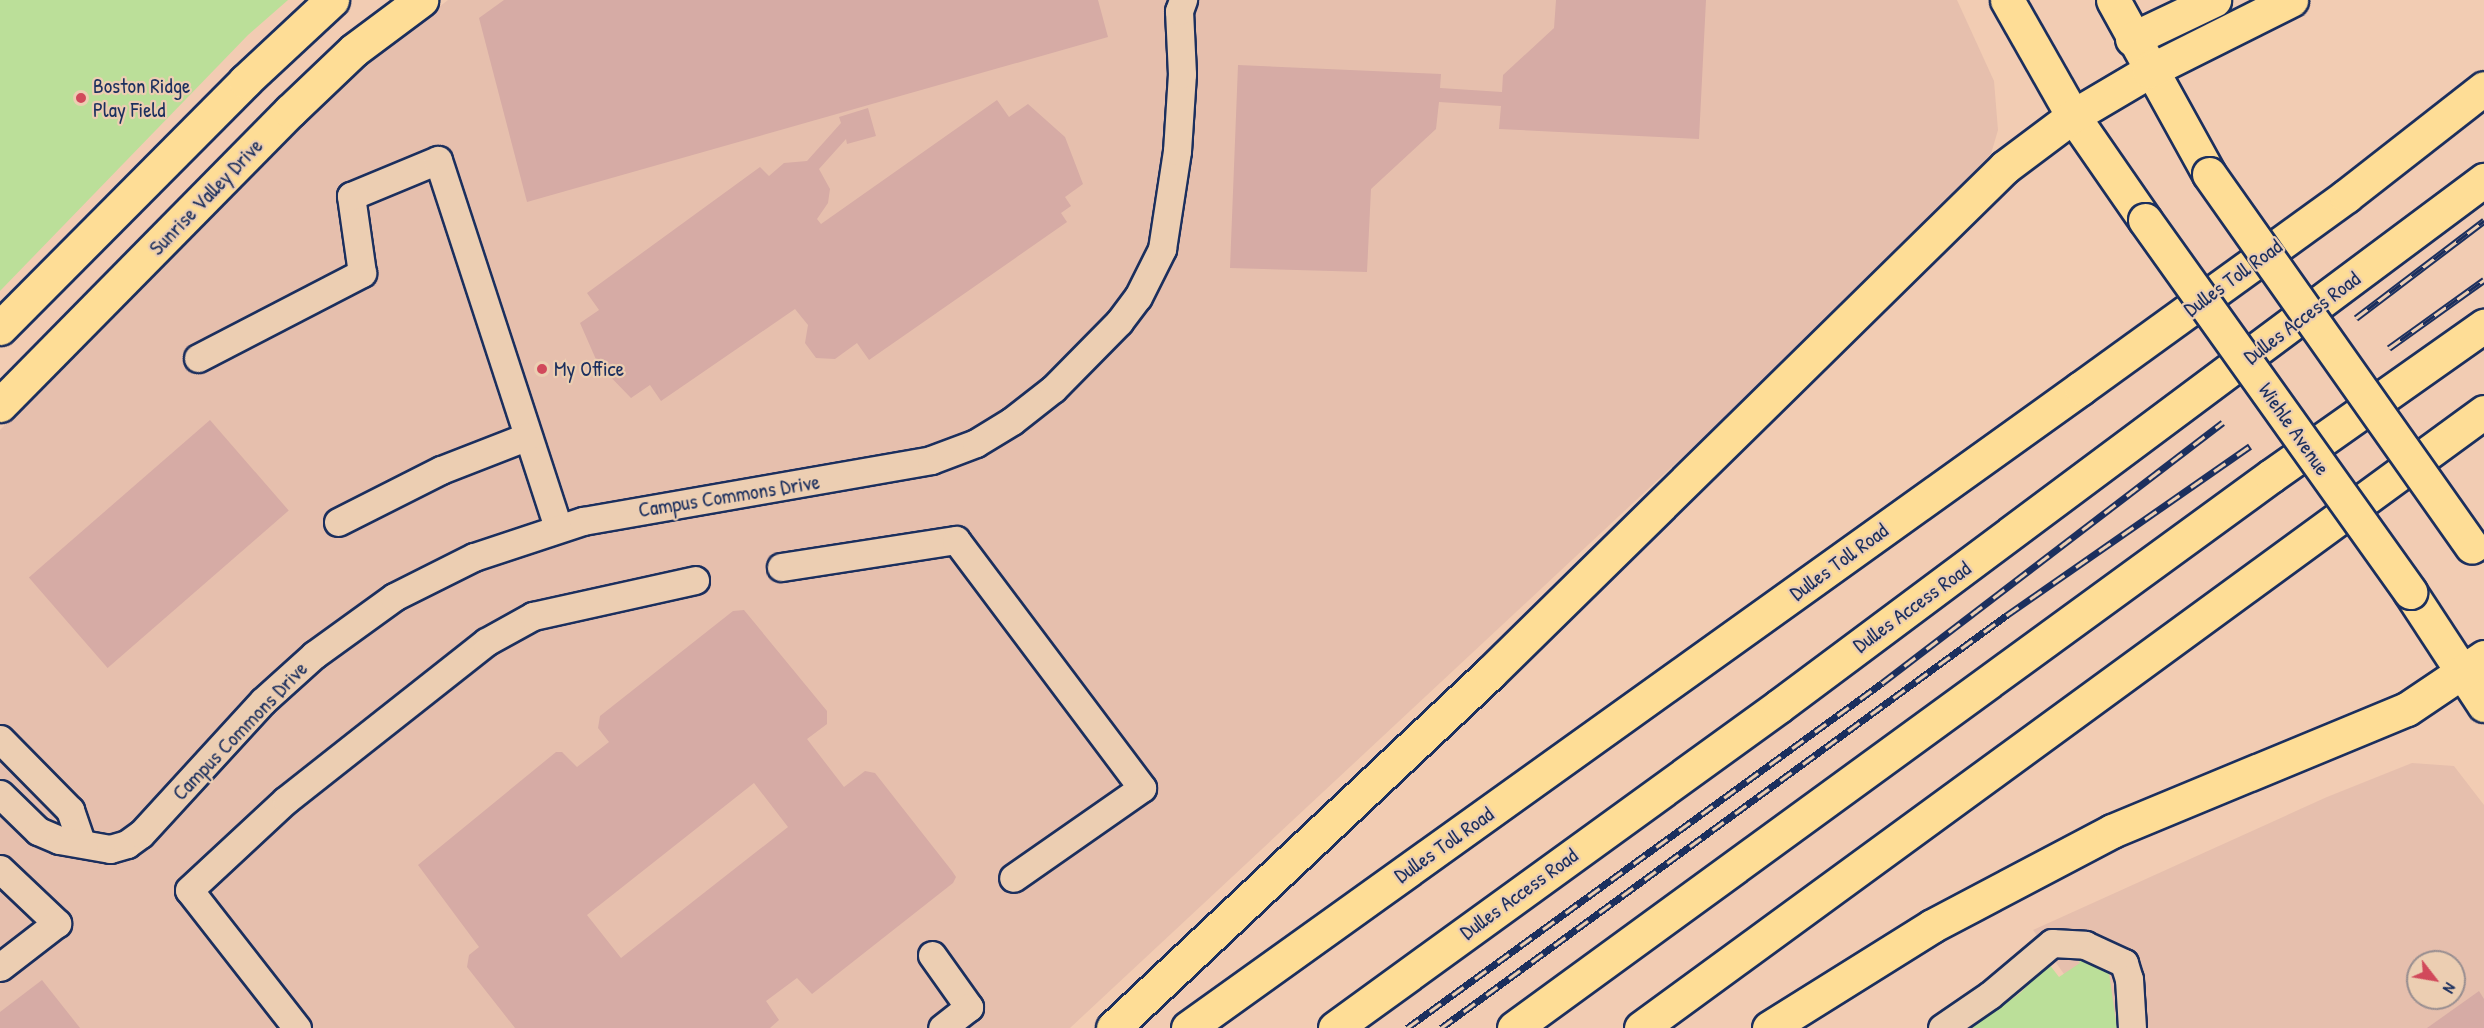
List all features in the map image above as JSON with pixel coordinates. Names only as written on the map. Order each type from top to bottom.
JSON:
[{"type":"main road","points":[[0,328],[245,81],[332,0]]},
{"type":"main road","name":"Wiehle Avenue","points":[[2007,0],[2073,116],[2145,220],[2410,592],[2472,665],[2484,705]]},
{"type":"main road","points":[[2113,0],[2149,71],[2209,174],[2478,555]]},
{"type":"main road","points":[[2132,39],[2214,0]]},
{"type":"main road","points":[[1113,1028],[1490,674],[2005,167],[2073,116],[2149,71],[2290,0]]},
{"type":"main road","name":"Sunrise Valley Drive","points":[[0,405],[290,111],[406,4]]},
{"type":"main road","name":"Dulles Toll Road","points":[[1188,1028],[2346,196],[2484,88]]},
{"type":"main road","name":"Dulles Access Road","points":[[1335,1028],[1798,692],[2484,180]]},
{"type":"main road","points":[[1514,1028],[2271,476],[2484,326]]},
{"type":"main road","points":[[1641,1028],[2484,412]]},
{"type":"main road","points":[[1769,1028],[1932,926],[2112,831],[2407,709],[2472,665]]},
{"type":"street","name":"Campus Commons Drive","points":[[0,794],[38,831],[59,840],[81,842],[110,849],[127,844],[141,834],[263,701],[314,655],[369,613],[474,557],[558,528],[931,460],[976,442],[1012,422],[1053,389],[1119,322],[1152,273],[1162,249],[1177,151],[1182,74],[1179,4]]},
{"type":"street","points":[[198,358],[362,273],[351,196],[438,160],[558,528]]},
{"type":"street","points":[[338,522],[441,470],[528,436]]},
{"type":"street","points":[[781,567],[957,540],[1142,788],[1013,878]]},
{"type":"street","points":[[297,1028],[189,890],[286,800],[486,642],[533,616],[694,580]]},
{"type":"street","points":[[0,739],[70,810],[81,842]]},
{"type":"street","points":[[0,869],[57,922],[0,967]]},
{"type":"street","points":[[1942,1028],[1990,995],[2052,943],[2085,945],[2124,963],[2129,979],[2132,1028]]},
{"type":"street","points":[[932,955],[969,1007],[942,1028]]},
{"type":"shaded area","points":[[448,0],[1957,0],[1994,81],[1998,130],[1991,154],[1825,324],[1070,1028],[0,1028],[0,430],[331,91]]},
{"type":"shaded area","points":[[2412,763],[2454,766],[2484,805],[2484,1028],[2102,1028],[2033,930],[2327,797]]},
{"type":"green space","points":[[0,0],[288,0],[248,35],[0,291]]},
{"type":"green space","points":[[2075,955],[2100,964],[2109,973],[2117,1028],[1971,1028],[2020,993],[2049,964],[2059,977],[2080,963]]},
{"type":"building","points":[[504,0],[1098,0],[1108,37],[527,202],[479,18]]},
{"type":"building","points":[[1556,0],[1706,0],[1699,139],[1499,129],[1501,106],[1439,102],[1436,129],[1371,189],[1367,272],[1230,268],[1238,65],[1441,74],[1440,88],[1502,92],[1503,75],[1554,28]]},
{"type":"building","points":[[997,100],[1009,117],[1028,104],[1065,137],[1083,184],[1065,197],[1071,206],[1061,213],[1067,222],[869,360],[857,343],[835,359],[816,358],[805,343],[808,325],[795,309],[661,401],[650,385],[631,398],[598,364],[580,323],[599,310],[587,293],[760,167],[769,176],[784,163],[807,161],[841,123],[839,117],[868,108],[876,136],[847,144],[846,139],[819,169],[830,189],[828,203],[817,219],[821,224]]},
{"type":"building","points":[[210,420],[289,511],[108,668],[29,577]]},
{"type":"building","points":[[744,610],[827,711],[827,724],[807,739],[844,787],[865,771],[875,773],[952,871],[956,877],[953,883],[812,994],[797,978],[766,1001],[779,1020],[770,1028],[515,1028],[467,967],[469,955],[479,947],[418,865],[556,752],[562,752],[577,767],[609,742],[598,728],[600,716],[733,611]],"holes":[[[754,783],[788,827],[621,958],[587,915]]]},
{"type":"building","points":[[42,980],[80,1028],[0,1028],[0,1012]]},
{"type":"building","points":[[2479,991],[2484,999],[2484,1028],[2427,1028],[2452,1010],[2466,1010],[2466,1000]]},
{"type":"railway","points":[[2356,318],[2484,221]]},
{"type":"railway","points":[[2389,348],[2484,280]]},
{"type":"railway","points":[[1407,1028],[1882,683],[2223,422]]},
{"type":"railway","points":[[1441,1028],[2007,615],[2250,446]]},
{"type":"place","name":"Boston Ridge Play Field","points":[[81,98]]},
{"type":"place","name":"My Office","points":[[542,369]]}]
